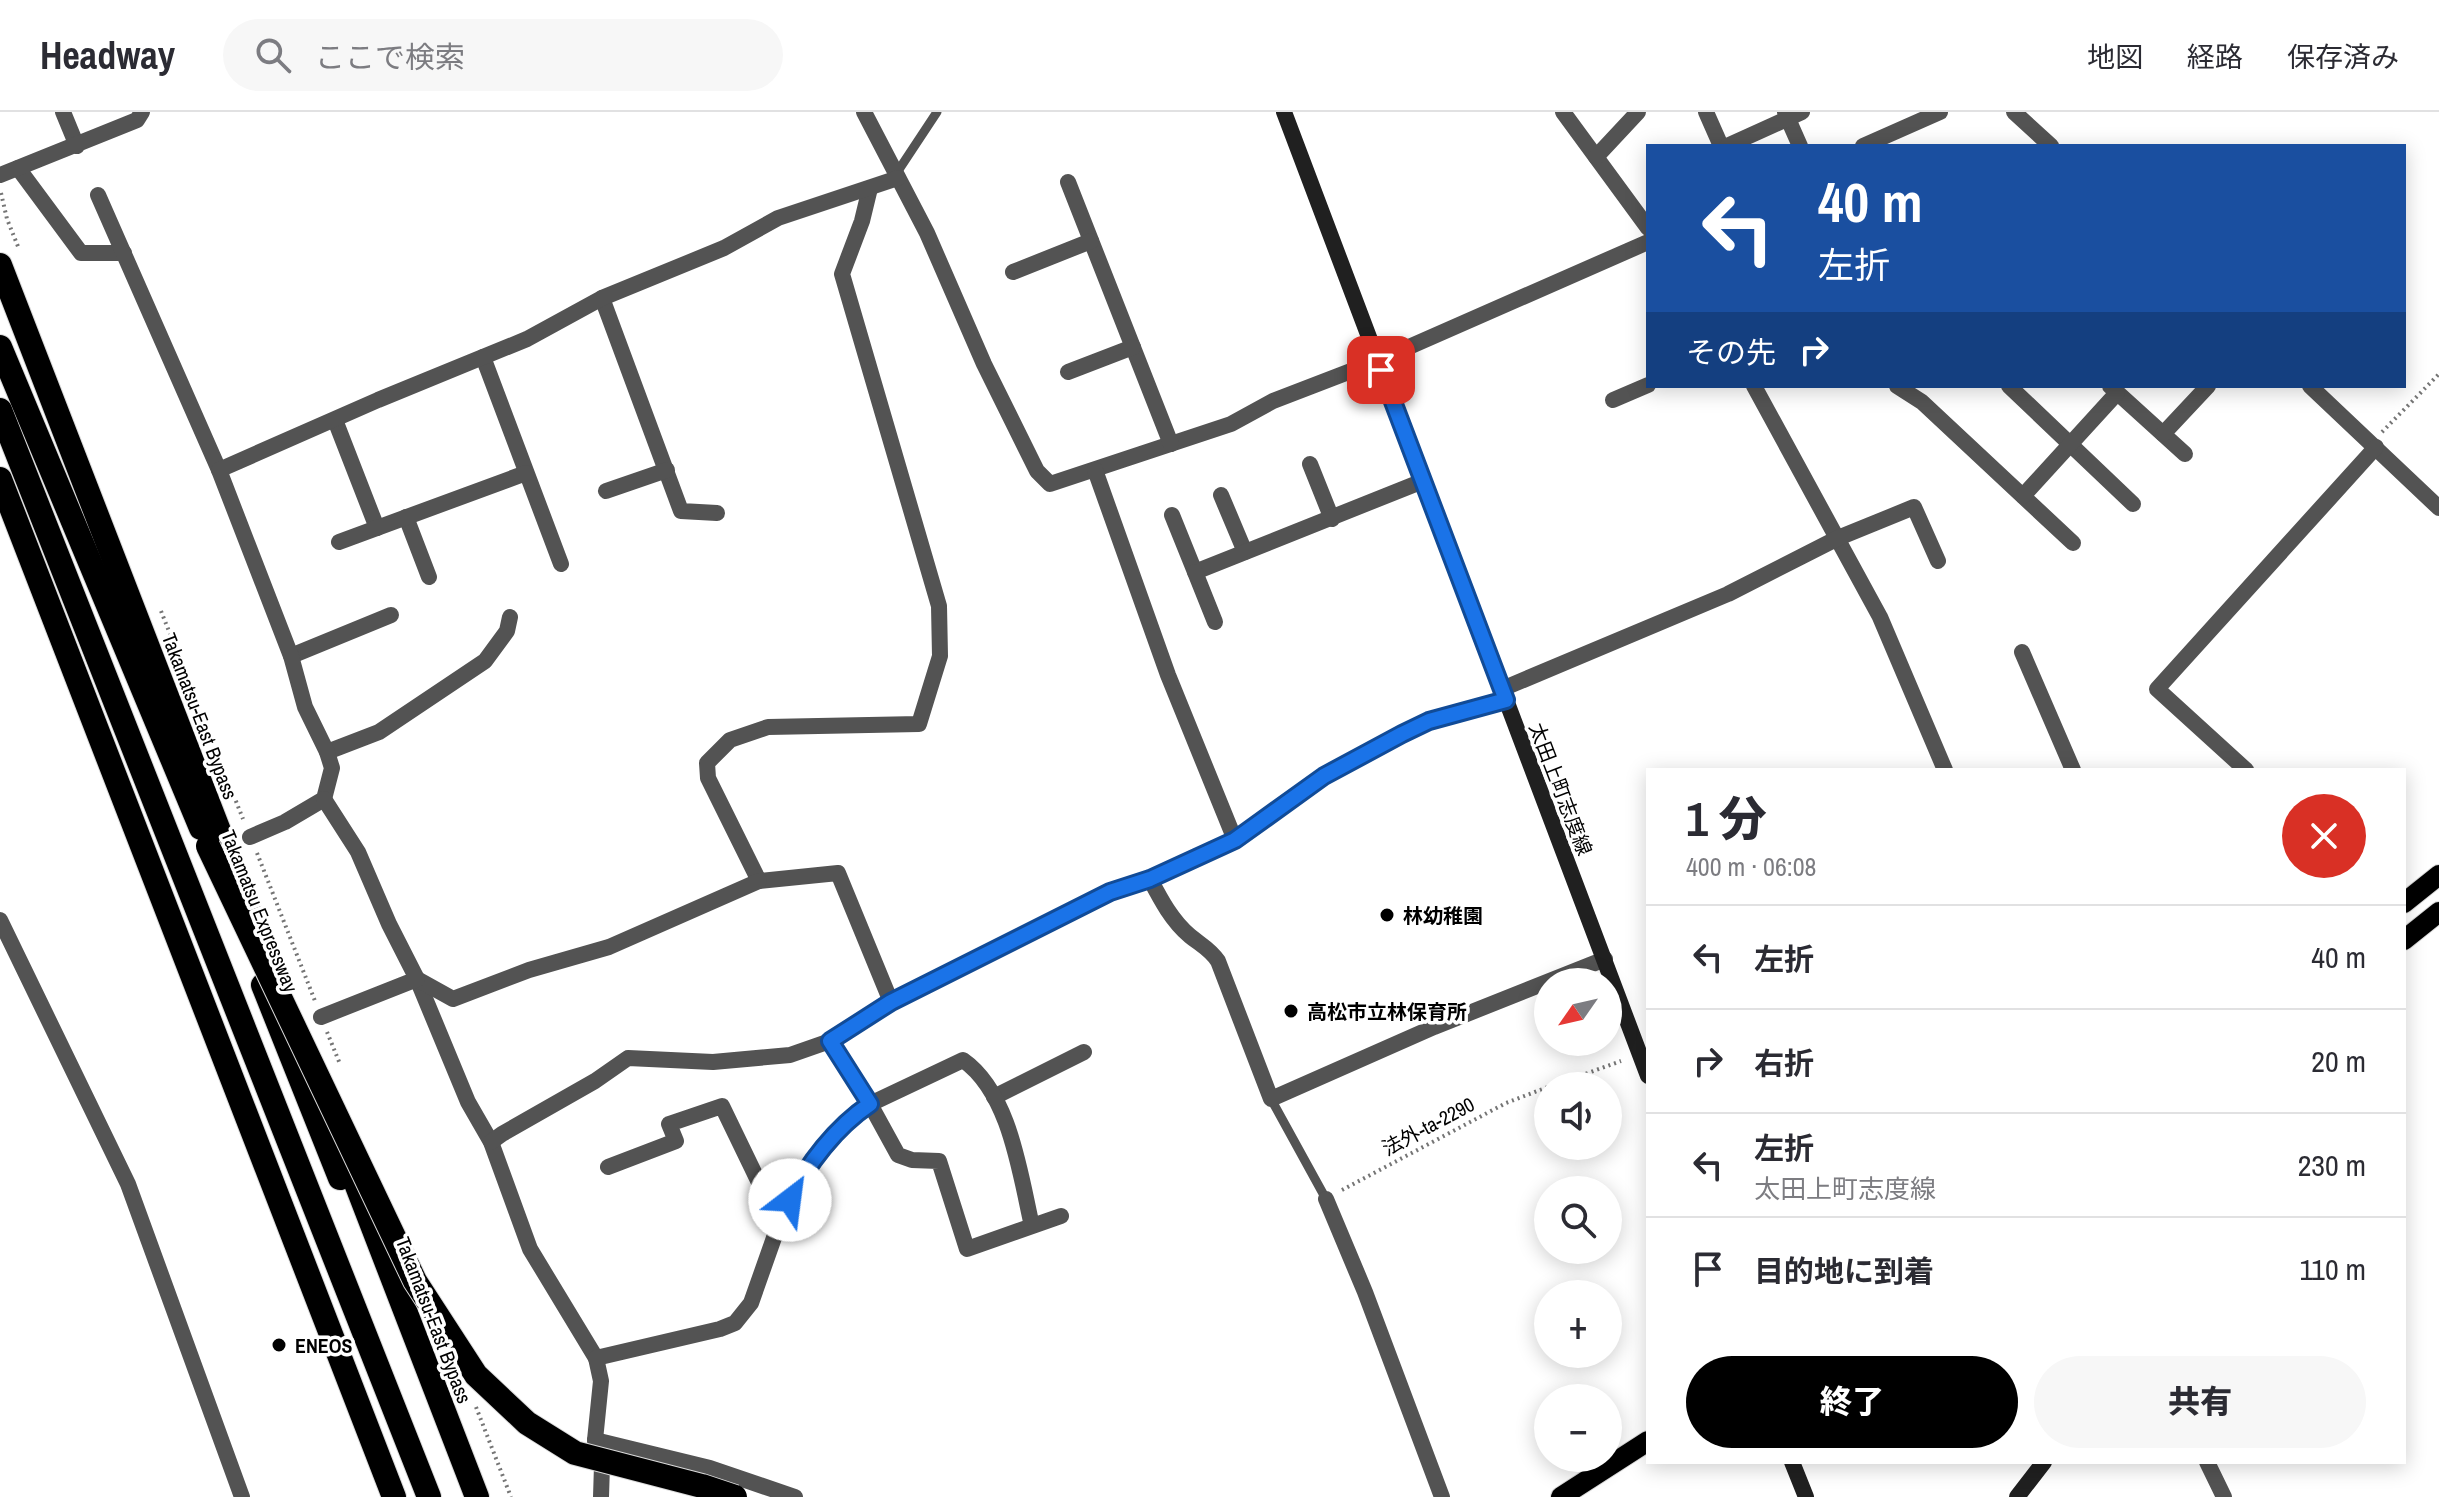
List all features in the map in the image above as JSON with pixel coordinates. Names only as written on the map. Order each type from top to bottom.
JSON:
[{"type":"highway","name":"Takamatsu-East Bypass","points":[[0,265],[477,1497]]},
{"type":"highway","name":"Takamatsu Expressway","points":[[0,347],[208,846],[465,1497]]},
{"type":"highway","points":[[0,410],[429,1497]]},
{"type":"highway","points":[[0,479],[395,1497]]},
{"type":"highway","points":[[208,846],[415,1281],[476,1375],[527,1423],[575,1453],[735,1497]]},
{"type":"highway","points":[[358,1313],[354,1361],[390,1467],[395,1497]]},
{"type":"main road","name":"太田上町志度線","points":[[1284,113],[1646,1070]]},
{"type":"main road","points":[[2410,898],[2439,875]]},
{"type":"main road","points":[[2406,939],[2438,916]]},
{"type":"main road","points":[[1561,1497],[1646,1442]]},
{"type":"main road","points":[[1793,1464],[1806,1497]]},
{"type":"main road","points":[[2017,1497],[2042,1464]]},
{"type":"street","points":[[63,112],[77,146]]},
{"type":"street","points":[[0,175],[137,120],[142,112]]},
{"type":"street","points":[[864,112],[927,233],[984,364],[1037,471],[1050,484],[1231,424],[1273,401],[1377,361],[1646,243]]},
{"type":"street","points":[[1563,112],[1646,225]]},
{"type":"street","points":[[1596,157],[1638,112]]},
{"type":"street","points":[[1706,112],[1720,144]]},
{"type":"street","points":[[1868,144],[1940,112]]},
{"type":"street","points":[[2014,112],[2049,144]]},
{"type":"street","points":[[1731,144],[1792,114],[1800,144]]},
{"type":"street","points":[[18,168],[81,253],[124,253]]},
{"type":"street","points":[[219,470],[527,339],[602,298],[724,248],[778,218],[897,176]]},
{"type":"street","points":[[1068,182],[1171,444]]},
{"type":"street","points":[[759,881],[708,778],[707,763],[730,740],[768,727],[919,724],[940,656],[939,606],[842,274],[862,221],[870,188]]},
{"type":"street","points":[[98,195],[219,470],[291,656],[305,707],[332,768],[324,799],[285,822],[250,837]]},
{"type":"street","points":[[1013,272],[1091,241]]},
{"type":"street","points":[[602,298],[681,511],[717,513]]},
{"type":"street","points":[[1068,372],[1133,347]]},
{"type":"street","points":[[483,357],[561,564]]},
{"type":"street","points":[[1613,400],[1646,386]]},
{"type":"street","points":[[1755,388],[1880,617],[1944,768]]},
{"type":"street","points":[[1900,388],[1922,402],[2073,543]]},
{"type":"street","points":[[2011,388],[2133,504]]},
{"type":"street","points":[[2163,434],[2206,388]]},
{"type":"street","points":[[2312,388],[2439,508]]},
{"type":"street","points":[[2023,496],[2114,389],[2185,454]]},
{"type":"street","points":[[335,420],[377,528]]},
{"type":"street","points":[[2244,768],[2157,689],[2373,445]]},
{"type":"street","points":[[1310,464],[1332,519]]},
{"type":"street","points":[[606,491],[667,470]]},
{"type":"street","points":[[1095,470],[1168,675],[1235,840]]},
{"type":"street","points":[[339,542],[526,473]]},
{"type":"street","points":[[1195,572],[1423,481]]},
{"type":"street","points":[[1221,495],[1245,552]]},
{"type":"street","points":[[491,1142],[628,1058],[713,1062],[790,1055],[830,1041],[891,1002],[1110,892],[1150,879],[1235,840],[1324,776],[1429,721],[1504,694],[1728,594],[1838,538],[1914,507],[1938,561]]},
{"type":"street","points":[[1172,515],[1215,622]]},
{"type":"street","points":[[406,517],[429,577]]},
{"type":"street","points":[[291,656],[391,615]]},
{"type":"street","points":[[327,752],[379,732],[485,661],[507,631],[510,617]]},
{"type":"street","points":[[2022,652],[2072,768]]},
{"type":"street","points":[[324,799],[358,852],[417,979],[468,1102],[491,1142],[530,1249],[596,1358],[601,1381],[595,1440],[602,1465],[601,1497]]},
{"type":"street","points":[[417,979],[453,999],[529,970],[609,947],[759,881],[838,873],[891,1002]]},
{"type":"street","points":[[1150,879],[1174,919],[1192,938],[1210,949],[1218,961],[1271,1099],[1434,1027],[1605,959]]},
{"type":"street","points":[[2410,898],[2438,916]]},
{"type":"street","points":[[0,920],[7,948],[128,1184],[242,1497]]},
{"type":"street","points":[[321,1017],[417,979]]},
{"type":"street","points":[[830,1041],[898,1155],[912,1160],[939,1161],[967,1249],[1061,1216]]},
{"type":"street","points":[[994,1097],[1084,1052]]},
{"type":"street","points":[[596,1358],[703,1334],[735,1323],[751,1303],[779,1224],[801,1176],[852,1116],[870,1104],[963,1060],[972,1067],[994,1097],[1013,1143],[1032,1226]]},
{"type":"street","points":[[608,1167],[676,1141],[669,1124],[722,1106],[779,1224]]},
{"type":"street","points":[[1326,1199],[1365,1292],[1442,1497]]},
{"type":"street","points":[[595,1440],[710,1468],[795,1497]]},
{"type":"street","points":[[2208,1464],[2224,1497]]},
{"type":"lane","points":[[897,176],[937,112]]},
{"type":"lane","points":[[1271,1099],[1326,1199]]},
{"type":"path","points":[[2373,445],[2439,374]]},
{"type":"path","name":"法外-ta-2290","points":[[1591,1072],[1640,1054]]},
{"type":"path","name":"法外-ta-2290","points":[[1326,1199],[1506,1103],[1534,1093]]},
{"type":"place","name":"林幼稚園","points":[[1387,915]]},
{"type":"place","name":"高松市立林保育所","points":[[1291,1011]]},
{"type":"place","name":"ENEOS","points":[[279,1345]]},
{"type":"route","points":[[790,1200],[801,1176],[852,1116],[870,1104],[830,1041],[891,1002],[1110,892],[1150,879],[1235,840],[1324,776],[1402,734],[1429,721],[1506,700],[1381,370]]}]
